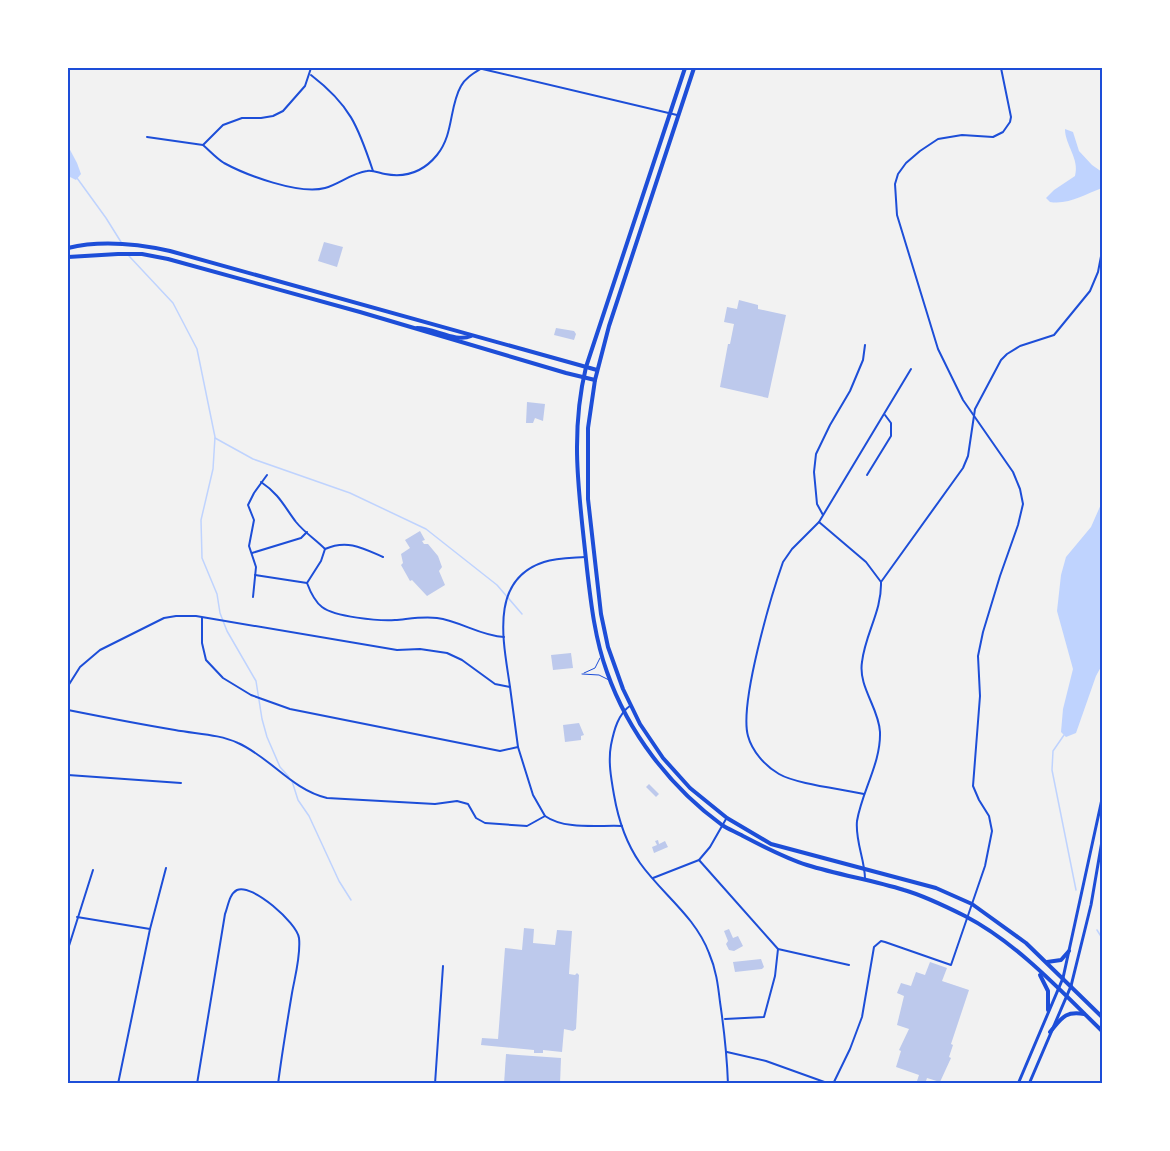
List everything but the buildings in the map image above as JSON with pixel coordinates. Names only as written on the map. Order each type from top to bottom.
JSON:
[{"type":"main road","points":[[685,68],[586,367],[578,416],[576,450],[578,499],[595,632],[610,681],[623,710],[643,744],[670,778],[723,826],[786,858],[906,890],[967,917],[1004,942],[1102,1031]]},
{"type":"main road","points":[[694,68],[624,279],[597,370],[588,428],[586,461],[590,525],[604,630],[615,669],[631,705],[652,742],[690,788],[727,818],[771,844],[936,888],[972,904],[1012,932],[1102,1017]]},
{"type":"main road","points":[[642,198],[650,201]]},
{"type":"main road","points":[[68,248],[82,245],[143,245],[171,251],[597,370]]},
{"type":"main road","points":[[68,257],[142,254],[168,259],[595,380]]},
{"type":"main road","points":[[414,328],[467,338],[472,335]]},
{"type":"main road","points":[[1046,962],[1053,963],[1061,960],[1069,951]]},
{"type":"main road","points":[[1038,971],[1048,991],[1048,1010]]},
{"type":"main road","points":[[1050,1032],[1064,1016],[1072,1012],[1085,1014]]},
{"type":"street","points":[[203,145],[223,125],[242,118],[273,116],[283,111],[300,94],[310,75],[311,68]]},
{"type":"street","points":[[147,137],[203,145],[222,162],[244,172],[305,189],[325,188],[358,173],[373,171],[404,175],[413,173],[430,162],[438,154],[446,139],[460,88],[480,68],[678,116]]},
{"type":"street","points":[[727,1052],[759,1059],[832,1083],[850,1049],[862,1017],[872,954],[877,944],[885,942],[951,965],[985,866],[993,831],[989,816],[973,786],[980,696],[978,656],[983,632],[1023,504],[1013,472],[973,416],[951,378],[938,349],[897,215],[894,184],[906,163],[938,139],[962,135],[993,137],[1003,132],[1011,117],[1001,68]]},
{"type":"street","points":[[310,75],[339,99],[352,117],[373,171]]},
{"type":"street","points":[[865,879],[857,830],[880,733],[879,723],[863,679],[861,663],[878,611],[881,582],[963,468],[968,456],[973,416],[1001,360],[1020,346],[1054,334],[1090,291],[1098,272],[1102,251]]},
{"type":"street","points":[[823,515],[817,504],[814,472],[816,454],[850,391],[863,360],[865,345]]},
{"type":"street","points":[[864,794],[781,776],[757,754],[750,742],[747,708],[757,655],[780,571],[789,553],[819,522],[911,369]]},
{"type":"street","points":[[867,475],[885,448],[893,429],[884,414]]},
{"type":"street","points":[[253,597],[256,567],[249,546],[254,520],[248,505],[267,475]]},
{"type":"street","points":[[261,482],[272,490],[287,506],[296,522],[325,549]]},
{"type":"street","points":[[819,522],[866,562],[881,582]]},
{"type":"street","points":[[252,553],[301,538],[307,532]]},
{"type":"street","points":[[325,549],[346,543],[383,557]]},
{"type":"street","points":[[307,583],[321,561],[325,549]]},
{"type":"street","points":[[586,557],[546,561],[533,566],[517,579],[509,590],[504,608],[504,637],[518,747],[533,795],[545,816],[553,822],[564,824],[622,826]]},
{"type":"street","points":[[255,575],[307,583]]},
{"type":"street","points":[[307,583],[322,607],[336,612],[363,619],[435,617],[464,624],[491,636],[504,637]]},
{"type":"street","points":[[68,686],[89,658],[135,631],[164,618],[176,616],[202,618],[397,650],[420,649],[447,653],[462,660],[495,684],[510,687]]},
{"type":"street","points":[[202,618],[203,652],[212,669],[232,684],[267,702],[290,709],[500,751],[518,747]]},
{"type":"street","points":[[631,705],[623,710],[613,734],[610,761],[615,802],[630,848],[653,879],[687,916],[706,945],[716,973],[724,1020],[728,1083]]},
{"type":"street","points":[[68,710],[199,733],[236,742],[256,753],[298,784],[316,795],[327,798],[435,804],[457,801],[468,804],[476,818],[485,823],[526,826],[545,816]]},
{"type":"street","points":[[68,775],[181,783]]},
{"type":"street","points":[[1018,1083],[1063,978],[1102,799]]},
{"type":"street","points":[[653,879],[699,860],[706,853],[727,818]]},
{"type":"street","points":[[1029,1083],[1071,986],[1091,905],[1102,841]]},
{"type":"street","points":[[699,860],[778,949],[849,965]]},
{"type":"street","points":[[118,1083],[150,929],[166,868]]},
{"type":"street","points":[[68,950],[93,870]]},
{"type":"street","points":[[197,1083],[225,914],[232,895],[242,889],[249,890],[276,909],[291,923],[298,935],[295,973],[278,1083]]},
{"type":"street","points":[[77,916],[150,929]]},
{"type":"street","points":[[724,1020],[764,1017],[775,976],[778,949]]},
{"type":"street","points":[[435,1083],[443,966]]},
{"type":"lane","points":[[601,654],[595,668],[582,674],[599,675],[610,681]]},
{"type":"water","points":[[1065,129],[1073,132],[1079,151],[1102,172],[1102,188],[1070,200],[1050,202],[1046,198],[1075,176],[1076,164]]},
{"type":"water","points":[[68,146],[81,174],[76,180],[68,176]]},
{"type":"water","points":[[1102,502],[1102,665],[1076,733],[1066,737],[1061,732],[1063,709],[1073,669],[1057,611],[1061,575],[1066,557],[1091,527]]},
{"type":"waterway","points":[[77,178],[121,242]]},
{"type":"waterway","points":[[129,256],[173,303],[197,349],[215,437],[213,469],[201,520],[202,558],[217,594],[220,613],[227,631],[256,681],[267,737],[280,767],[289,777]]},
{"type":"waterway","points":[[215,438],[253,459],[350,493],[426,529],[497,585],[522,614]]},
{"type":"waterway","points":[[1064,735],[1053,751],[1052,770],[1076,890]]},
{"type":"waterway","points":[[292,781],[298,800],[309,816],[339,881],[351,900]]},
{"type":"waterway","points":[[1097,930],[1102,938]]}]
